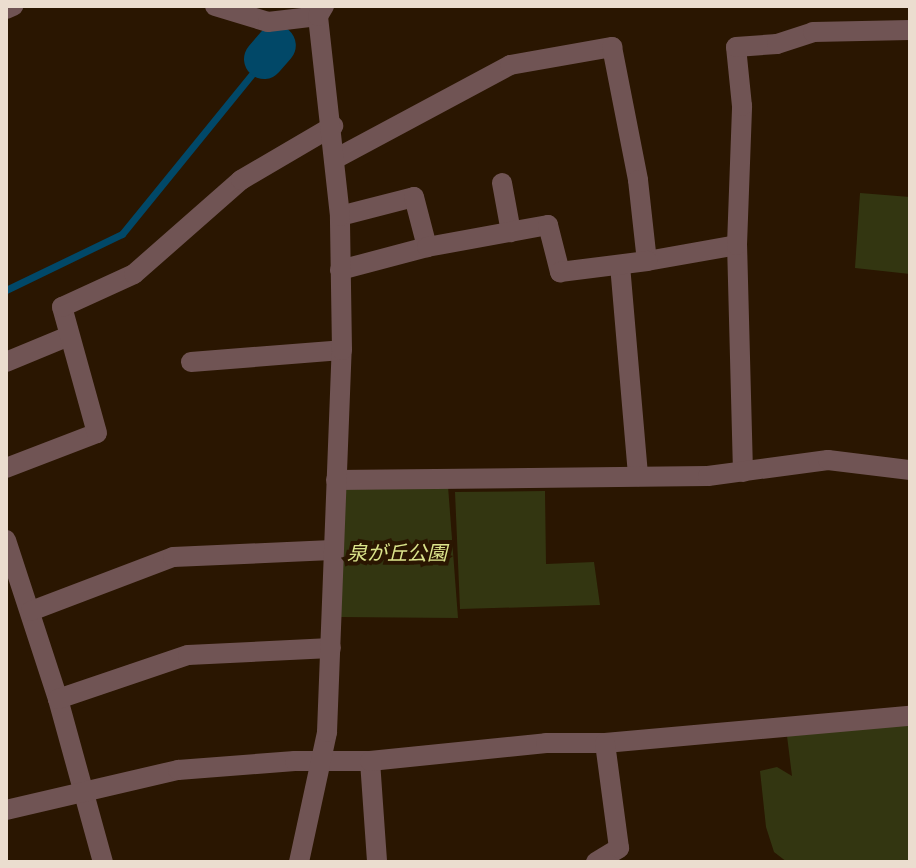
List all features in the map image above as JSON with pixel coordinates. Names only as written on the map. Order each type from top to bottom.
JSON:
[{"type":"street","points":[[6,9],[13,6]]},
{"type":"street","points":[[215,6],[268,22],[321,11],[333,126],[340,216],[342,350],[332,550],[331,648],[321,764],[299,862]]},
{"type":"street","points":[[743,472],[737,245],[742,106],[736,47],[777,44],[813,32],[910,30]]},
{"type":"street","points":[[335,159],[510,65],[612,47],[638,180],[647,261]]},
{"type":"street","points":[[6,468],[97,433],[62,307],[134,274],[241,180],[333,126]]},
{"type":"street","points":[[502,183],[511,232]]},
{"type":"street","points":[[340,216],[414,197],[427,247]]},
{"type":"street","points":[[340,270],[427,247],[548,225],[560,272],[737,245]]},
{"type":"street","points":[[620,265],[638,476]]},
{"type":"street","points":[[6,362],[69,336]]},
{"type":"street","points":[[191,362],[342,350]]},
{"type":"street","points":[[336,480],[743,472],[828,460],[910,470]]},
{"type":"street","points":[[6,540],[58,699],[80,791],[103,862]]},
{"type":"street","points":[[31,611],[173,557],[332,550]]},
{"type":"street","points":[[58,699],[188,655],[331,648]]},
{"type":"street","points":[[6,810],[178,770],[295,761],[321,764],[370,761],[546,743],[605,743],[910,716]]},
{"type":"street","points":[[596,862],[619,848],[605,743]]},
{"type":"street","points":[[370,761],[377,862]]},
{"type":"green space","points":[[860,193],[910,197],[910,274],[855,268]]},
{"type":"green space","name":"泉が丘公園","points":[[448,486],[458,618],[339,617],[342,488]]},
{"type":"green space","points":[[545,491],[546,564],[594,562],[600,605],[460,609],[455,492]]},
{"type":"green space","points":[[910,725],[910,862],[787,862],[774,852],[766,827],[760,771],[777,767],[792,776],[787,736]]},
{"type":"waterway","points":[[264,59],[276,45]]},
{"type":"waterway","points":[[6,290],[122,234],[264,59]]}]
